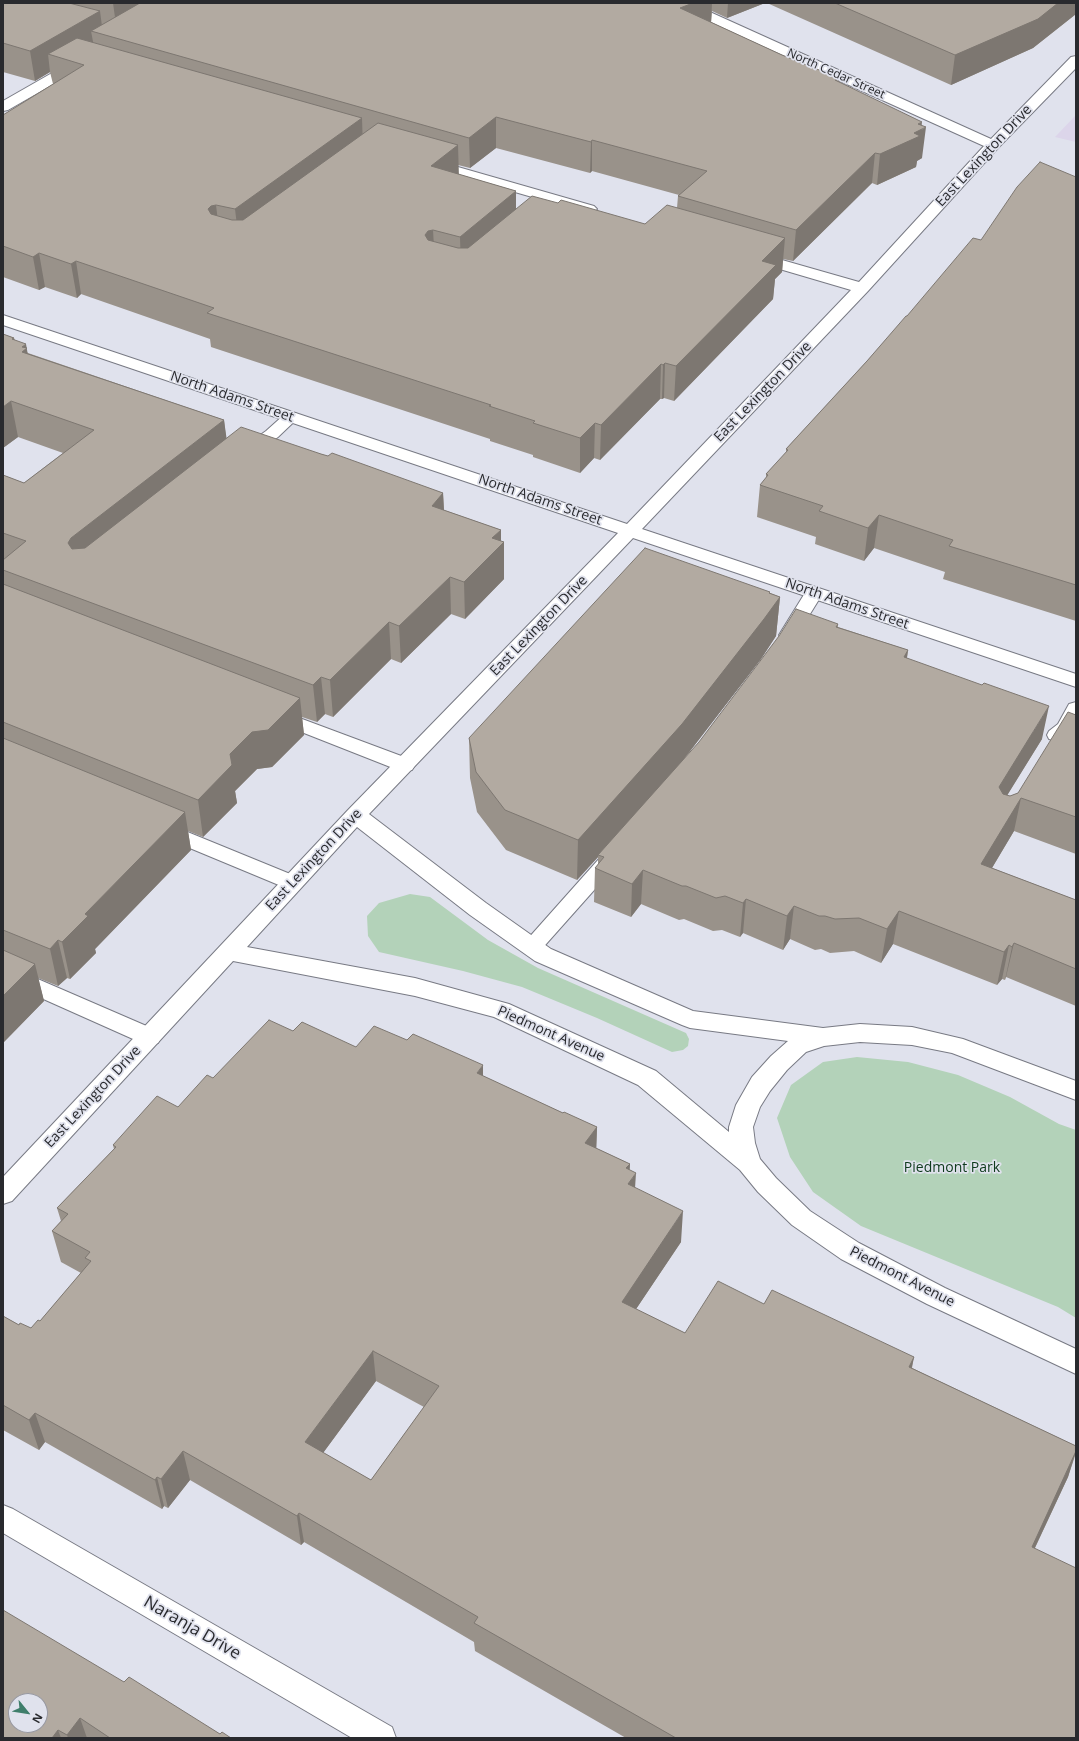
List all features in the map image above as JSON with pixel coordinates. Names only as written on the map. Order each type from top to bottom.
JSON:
[{"type":"street","name":"North Cedar Street","points":[[679,3],[993,144]]},
{"type":"street","name":"East Lexington Drive","points":[[3,1194],[356,815],[862,288],[993,144],[1076,60]]},
{"type":"street","points":[[3,107],[87,62]]},
{"type":"street","points":[[415,159],[551,204],[602,213]]},
{"type":"street","points":[[739,252],[862,288]]},
{"type":"street","name":"North Adams Street","points":[[3,320],[1076,681]]},
{"type":"street","name":"Piedmont Avenue","points":[[356,815],[478,909],[543,955],[690,1018],[823,1037]]},
{"type":"street","name":"Piedmont Avenue","points":[[229,952],[415,987],[501,1010],[647,1078],[749,1163],[767,1185],[801,1218],[850,1251],[936,1296],[1076,1362]]},
{"type":"street","name":"Piedmont Avenue","points":[[749,1163],[743,1143],[742,1127],[748,1105],[761,1084],[779,1063],[798,1046],[823,1037],[860,1033],[912,1036],[955,1045],[1076,1091]]},
{"type":"street","name":"Naranja Drive","points":[[3,1518],[381,1738]]},
{"type":"lane","points":[[236,461],[272,434],[291,417]]},
{"type":"lane","points":[[779,647],[814,593]]},
{"type":"lane","points":[[1045,753],[1053,739],[1065,728],[1076,708]]},
{"type":"lane","points":[[262,710],[405,764]]},
{"type":"lane","points":[[148,823],[293,883]]},
{"type":"lane","points":[[532,947],[626,841]]},
{"type":"lane","points":[[3,972],[150,1037]]},
{"type":"shaded area","points":[[1076,115],[1076,142],[1055,137]]},
{"type":"green space","points":[[410,894],[430,897],[488,940],[538,968],[686,1033],[689,1039],[688,1046],[683,1050],[672,1052],[597,1018],[522,987],[463,971],[379,952],[368,936],[367,916],[379,903]]},
{"type":"green space","name":"Piedmont Park","points":[[857,1057],[908,1062],[958,1075],[1010,1097],[1059,1124],[1076,1130],[1076,1318],[1058,1307],[861,1226],[813,1192],[790,1157],[777,1118],[791,1085],[823,1062]]},
{"type":"building","points":[[3,3],[69,3],[100,11],[30,51],[3,43]]},
{"type":"building","points":[[140,3],[693,3],[680,8],[782,55],[839,78],[835,80],[922,122],[918,124],[926,127],[914,133],[920,136],[880,154],[875,153],[796,230],[678,196],[707,171],[592,140],[591,142],[496,117],[469,138],[91,31]]},
{"type":"building","points":[[835,3],[1058,3],[1038,19],[955,55]]},
{"type":"building","points":[[77,38],[362,118],[235,209],[216,205],[211,206],[208,209],[211,214],[232,220],[243,220],[378,123],[458,145],[431,166],[516,191],[460,237],[433,230],[428,231],[425,235],[428,240],[458,248],[468,248],[532,196],[558,203],[561,200],[645,224],[667,205],[785,238],[762,261],[776,265],[676,366],[665,363],[663,365],[661,364],[601,425],[595,423],[580,438],[533,423],[535,421],[489,406],[491,405],[207,313],[214,308],[76,261],[71,264],[39,253],[33,257],[3,246],[3,115],[84,65],[48,54]]},
{"type":"building","points":[[1040,162],[1076,177],[1076,585],[949,546],[953,540],[879,515],[868,528],[819,511],[823,506],[760,485],[768,475],[766,474],[788,450],[786,449],[907,316],[973,238],[981,240],[1017,187]]},
{"type":"building","points":[[3,334],[26,344],[22,347],[27,348],[22,352],[224,420],[71,538],[68,543],[72,549],[85,548],[241,427],[328,456],[332,453],[443,493],[432,506],[501,530],[492,538],[504,542],[464,582],[450,577],[399,626],[389,622],[330,680],[321,677],[313,685],[3,570],[3,560],[26,541],[3,533],[3,475],[24,483],[94,430],[11,401],[3,407]]},
{"type":"building","points":[[645,548],[770,592],[769,593],[780,597],[682,724],[578,840],[505,810],[476,772],[469,738]]},
{"type":"building","points":[[3,584],[300,698],[268,730],[252,732],[230,754],[232,765],[198,800],[3,722]]},
{"type":"building","points":[[796,609],[838,624],[836,627],[908,650],[904,657],[982,685],[984,683],[1049,706],[999,787],[1003,794],[1010,796],[1018,793],[1068,712],[1076,715],[1076,817],[1021,798],[981,864],[1076,900],[1076,969],[1014,943],[1012,947],[1009,945],[1004,952],[899,911],[887,929],[859,918],[835,919],[819,916],[794,906],[787,916],[746,899],[743,903],[725,896],[716,898],[643,870],[632,884],[595,868],[604,857],[598,855],[699,742],[779,636]]},
{"type":"building","points":[[3,738],[185,812],[85,914],[88,916],[62,942],[58,940],[50,949],[3,930]]},
{"type":"building","points":[[3,950],[35,964],[3,996]]},
{"type":"building","points":[[269,1020],[293,1031],[302,1022],[356,1047],[374,1026],[407,1040],[413,1034],[483,1065],[477,1073],[597,1127],[585,1143],[630,1164],[626,1168],[636,1173],[628,1184],[683,1211],[622,1302],[685,1333],[718,1281],[764,1304],[772,1290],[914,1357],[909,1367],[1076,1446],[1076,1451],[1032,1547],[1076,1568],[1076,1738],[676,1738],[474,1623],[478,1617],[299,1513],[297,1516],[183,1451],[161,1479],[157,1477],[155,1480],[35,1413],[29,1420],[3,1405],[3,1316],[19,1325],[20,1323],[31,1328],[38,1320],[40,1321],[91,1261],[85,1258],[90,1252],[52,1231],[68,1214],[57,1208],[116,1147],[113,1145],[157,1096],[178,1107],[207,1075],[213,1078]],"holes":[[[373,1351],[439,1386],[371,1480],[305,1442]]]},
{"type":"building","points":[[3,1610],[124,1682],[129,1677],[220,1734],[222,1732],[231,1738],[110,1738],[80,1718],[67,1735],[58,1730],[52,1738],[3,1738]]}]
